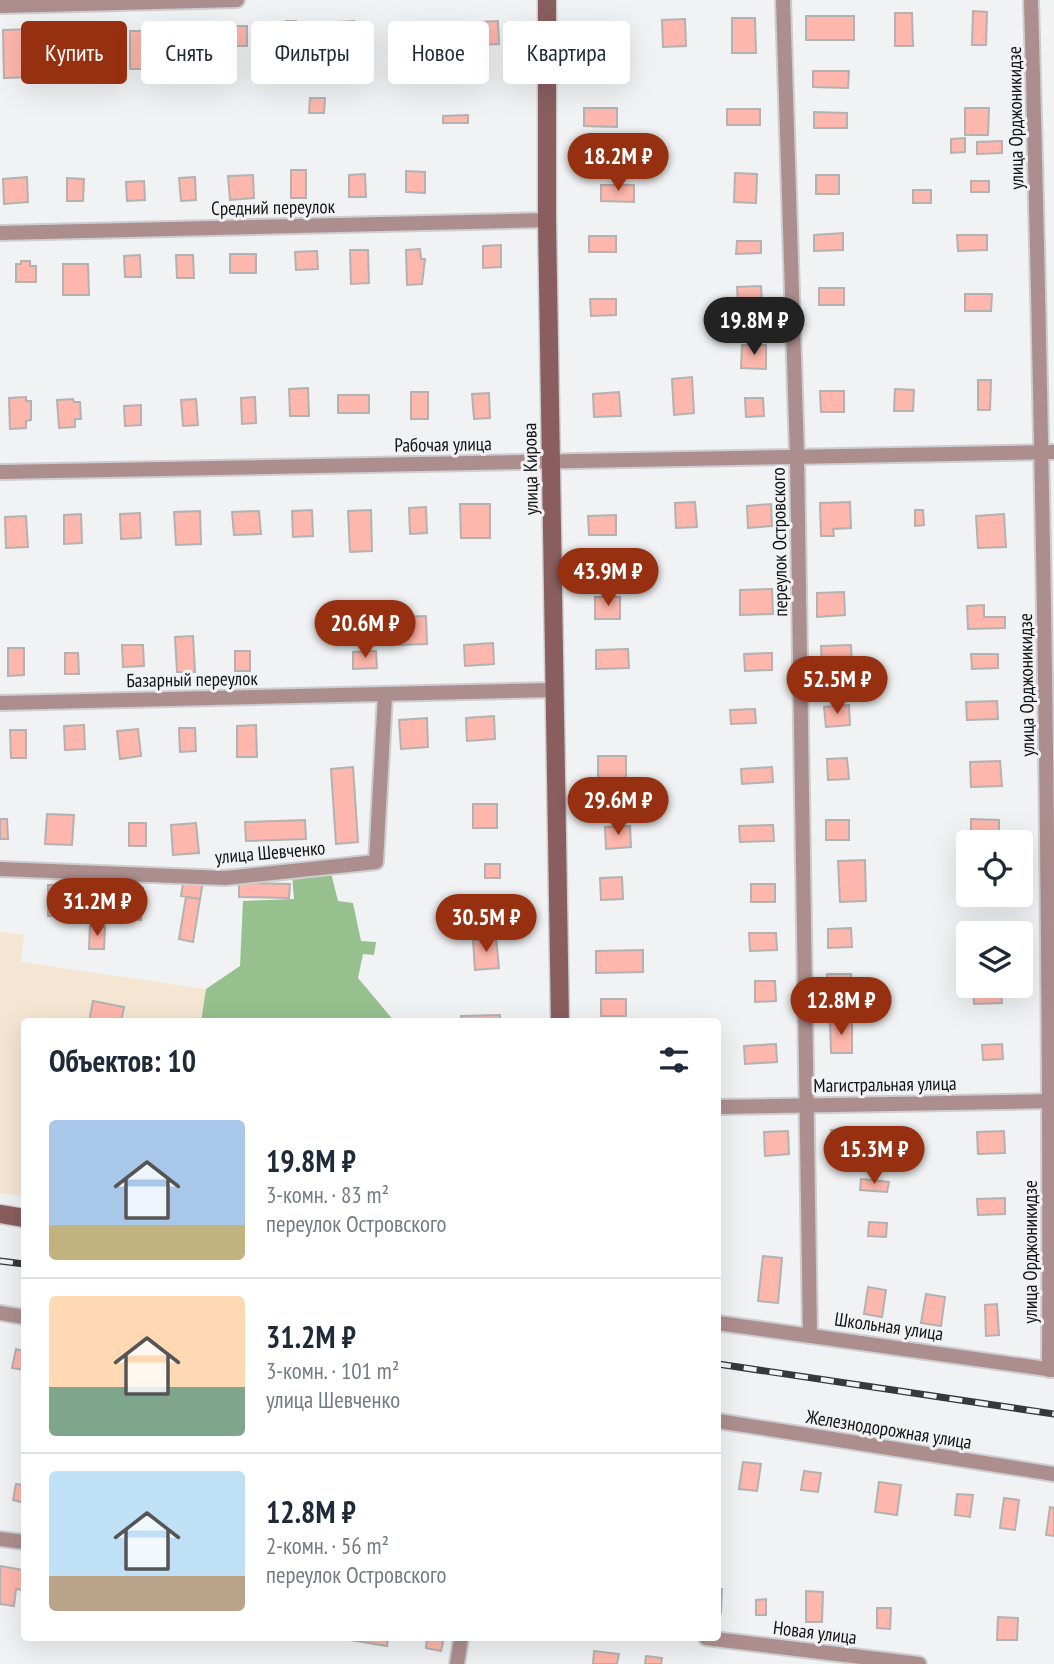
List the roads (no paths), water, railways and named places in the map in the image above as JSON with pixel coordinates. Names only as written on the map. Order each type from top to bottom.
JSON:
[{"type":"main road","name":"улица Кирова","points":[[547,0],[547,220],[560,1018]]},
{"type":"main road","points":[[0,1214],[21,1218]]},
{"type":"street","points":[[0,6],[237,0]]},
{"type":"street","name":"переулок Островского","points":[[783,0],[797,456],[810,1336]]},
{"type":"street","name":"улица Орджоникидзе","points":[[1031,0],[1049,453],[1051,1370]]},
{"type":"street","name":"Средний переулок","points":[[0,233],[547,220]]},
{"type":"street","name":"Рабочая улица","points":[[0,472],[1049,453]]},
{"type":"street","name":"Базарный переулок","points":[[0,703],[553,690]]},
{"type":"street","name":"улица Шевченко","points":[[0,869],[225,878],[376,862],[385,695]]},
{"type":"street","name":"Магистральная улица","points":[[721,1107],[1052,1101]]},
{"type":"street","points":[[0,1313],[21,1316]]},
{"type":"street","name":"Школьная улица","points":[[721,1322],[1051,1370]]},
{"type":"street","name":"Железнодорожная улица","points":[[721,1421],[1054,1474]]},
{"type":"street","points":[[0,1539],[21,1542]]},
{"type":"street","name":"Новая улица","points":[[721,1640],[919,1664]]},
{"type":"street","points":[[457,1664],[461,1641]]},
{"type":"railway","points":[[0,1261],[21,1264]]},
{"type":"railway","points":[[721,1364],[1054,1414]]}]
